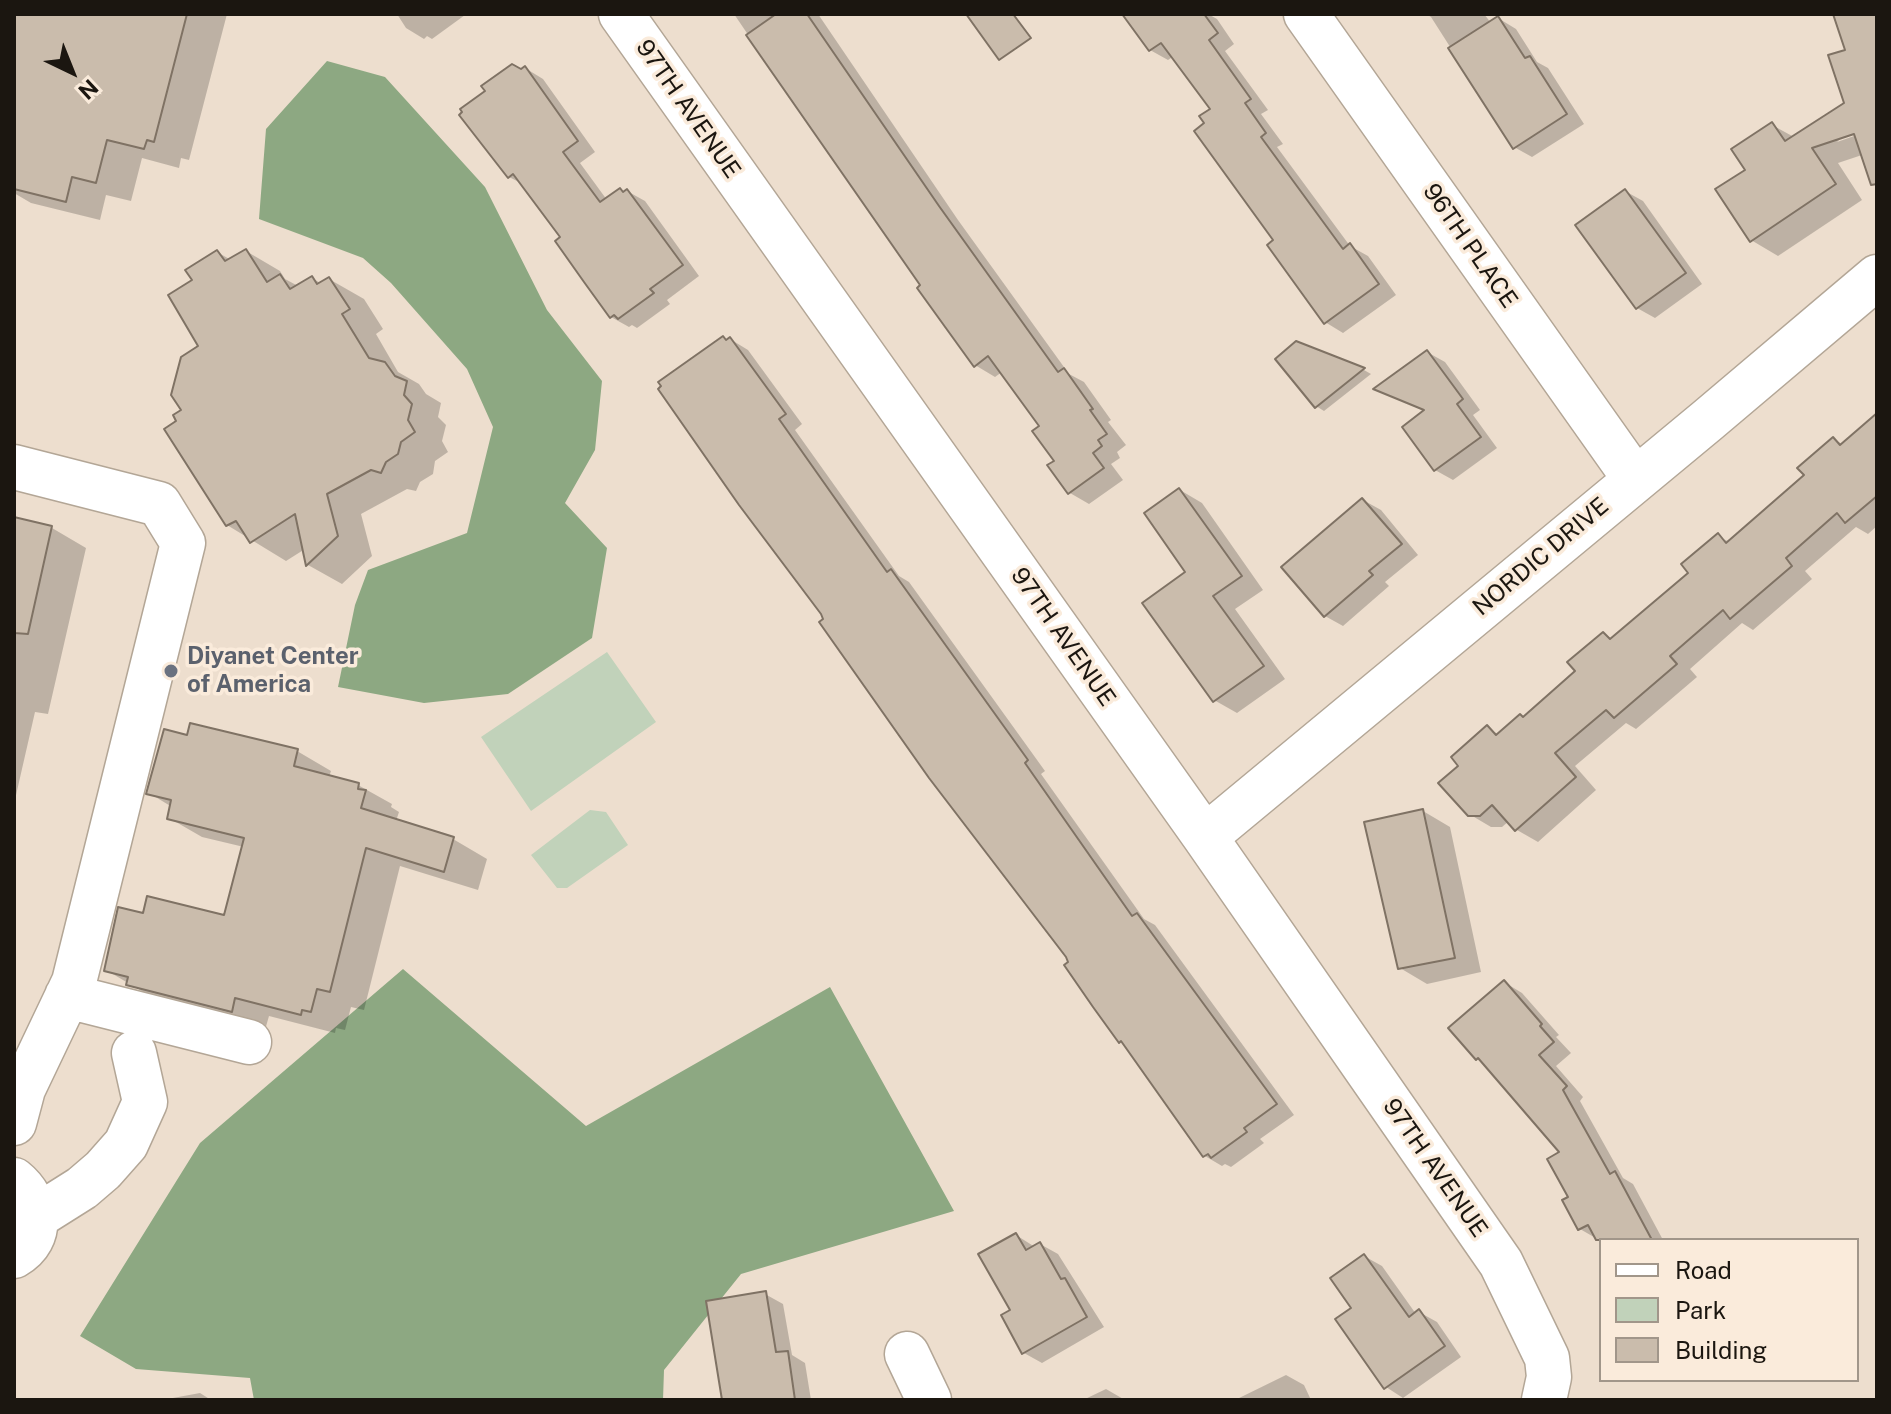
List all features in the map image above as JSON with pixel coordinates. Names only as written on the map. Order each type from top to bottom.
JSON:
[{"type":"street","name":"97TH AVENUE","points":[[621,14],[1205,837],[1501,1263],[1547,1358],[1549,1377],[1544,1400]]},
{"type":"street","name":"96TH PLACE","points":[[1306,14],[1635,479]]},
{"type":"street","name":"NORDIC DRIVE","points":[[1205,837],[1877,277]]},
{"type":"street","points":[[14,467],[159,504],[183,543],[74,982],[23,1089],[14,1123]]},
{"type":"street","points":[[67,996],[249,1042]]},
{"type":"street","points":[[36,1217],[82,1188],[126,1144],[145,1102],[134,1053]]},
{"type":"street","points":[[14,1180],[26,1189],[36,1217],[29,1243],[14,1256]]},
{"type":"street","points":[[907,1354],[929,1400]]},
{"type":"green space","points":[[327,61],[385,77],[485,187],[547,310],[602,381],[595,450],[565,503],[607,548],[592,638],[508,694],[424,703],[338,687],[355,605],[368,570],[467,533],[493,427],[467,369],[391,283],[363,258],[259,219],[266,129]]},
{"type":"green space","points":[[607,652],[656,722],[531,811],[481,737]]},
{"type":"green space","points":[[590,810],[606,812],[628,845],[567,888],[557,888],[531,855]]},
{"type":"green space","points":[[403,969],[586,1126],[830,987],[954,1211],[741,1274],[664,1370],[663,1400],[254,1400],[250,1378],[136,1369],[80,1336],[200,1143]]},
{"type":"building","points":[[14,14],[187,14],[154,142],[147,140],[144,149],[107,140],[96,183],[72,177],[66,202],[14,189]]},
{"type":"building","points":[[776,14],[807,14],[1058,372],[1064,368],[1093,409],[1090,410],[1107,434],[1098,440],[1102,446],[1093,453],[1104,468],[1068,494],[1047,465],[1054,461],[1032,431],[1039,426],[988,356],[974,367],[746,35]]},
{"type":"building","points":[[966,14],[1013,14],[1031,38],[999,60]]},
{"type":"building","points":[[1122,14],[1204,14],[1218,33],[1209,40],[1251,99],[1245,103],[1266,133],[1261,137],[1343,249],[1350,243],[1379,284],[1324,324],[1267,245],[1273,240],[1194,131],[1204,123],[1199,116],[1210,109],[1161,43],[1149,51]]},
{"type":"building","points":[[1833,14],[1877,14],[1877,184],[1871,185],[1854,134],[1812,148],[1836,184],[1750,242],[1715,189],[1745,170],[1731,149],[1772,122],[1785,141],[1844,103],[1828,55],[1845,50]]},
{"type":"building","points":[[1498,16],[1525,58],[1530,56],[1567,114],[1513,149],[1448,48]]},
{"type":"building","points":[[512,64],[521,69],[525,66],[578,141],[563,152],[600,202],[620,188],[623,192],[627,189],[683,265],[650,289],[654,293],[618,319],[614,315],[610,318],[555,241],[560,237],[513,174],[508,178],[459,115],[462,112],[460,109],[485,91],[481,86]]},
{"type":"building","points":[[1625,189],[1686,273],[1636,309],[1575,225]]},
{"type":"building","points":[[246,249],[267,282],[280,274],[290,289],[312,276],[317,284],[329,277],[350,309],[342,314],[369,358],[385,362],[395,376],[407,381],[404,395],[412,404],[408,420],[415,432],[401,442],[398,454],[386,462],[381,473],[371,470],[327,494],[338,536],[306,566],[295,514],[250,543],[236,521],[226,526],[164,429],[176,421],[173,415],[181,410],[171,395],[181,357],[198,346],[168,295],[192,280],[185,270],[217,250],[225,261]]},
{"type":"building","points":[[723,336],[726,340],[730,337],[786,414],[779,419],[887,572],[891,569],[1028,760],[1025,763],[1132,916],[1137,913],[1277,1104],[1244,1128],[1247,1132],[1211,1158],[1208,1154],[1203,1157],[1121,1041],[1119,1043],[1093,1007],[1064,965],[1068,962],[1066,957],[929,778],[819,622],[823,619],[821,614],[739,505],[658,389],[661,386],[658,382]]},
{"type":"building","points":[[1296,341],[1365,368],[1315,408],[1275,359]]},
{"type":"building","points":[[1427,350],[1463,399],[1457,404],[1481,437],[1434,471],[1402,427],[1424,410],[1373,389]]},
{"type":"building","points":[[1877,413],[1877,496],[1845,523],[1837,513],[1786,558],[1792,566],[1730,619],[1723,610],[1670,656],[1677,664],[1614,718],[1606,710],[1555,753],[1576,777],[1515,831],[1492,805],[1480,816],[1468,816],[1438,783],[1458,766],[1451,757],[1487,725],[1496,735],[1520,714],[1523,717],[1575,671],[1567,662],[1603,632],[1610,639],[1688,573],[1681,564],[1718,533],[1726,543],[1804,475],[1797,468],[1833,437],[1840,445]]},
{"type":"building","points":[[1179,488],[1242,576],[1213,596],[1264,666],[1213,702],[1142,603],[1185,572],[1144,513]]},
{"type":"building","points":[[1362,498],[1402,544],[1369,571],[1373,575],[1324,617],[1281,567]]},
{"type":"building","points":[[14,517],[52,526],[28,634],[14,633]]},
{"type":"building","points":[[190,723],[298,749],[294,766],[359,783],[358,789],[366,790],[361,808],[454,837],[444,872],[366,848],[330,992],[317,989],[311,1012],[302,1010],[301,1015],[235,998],[232,1012],[126,985],[128,977],[104,971],[118,907],[143,913],[147,896],[224,915],[244,838],[167,819],[171,800],[146,794],[164,729],[187,735]]},
{"type":"building","points":[[1423,809],[1455,958],[1398,969],[1364,822]]},
{"type":"building","points":[[1504,980],[1554,1042],[1539,1055],[1567,1086],[1563,1090],[1610,1174],[1615,1171],[1651,1238],[1596,1240],[1588,1225],[1578,1230],[1562,1200],[1568,1197],[1547,1159],[1559,1152],[1448,1028]]},
{"type":"building","points":[[1016,1233],[1026,1250],[1040,1242],[1087,1317],[1022,1354],[1001,1315],[1010,1310],[978,1254]]},
{"type":"building","points":[[1364,1254],[1409,1317],[1419,1309],[1445,1346],[1384,1389],[1335,1319],[1351,1308],[1330,1278]]},
{"type":"building","points":[[766,1291],[776,1352],[788,1351],[795,1400],[722,1400],[706,1301]]},
{"type":"place","name":"Diyanet Center of America","points":[[171,671]]}]
